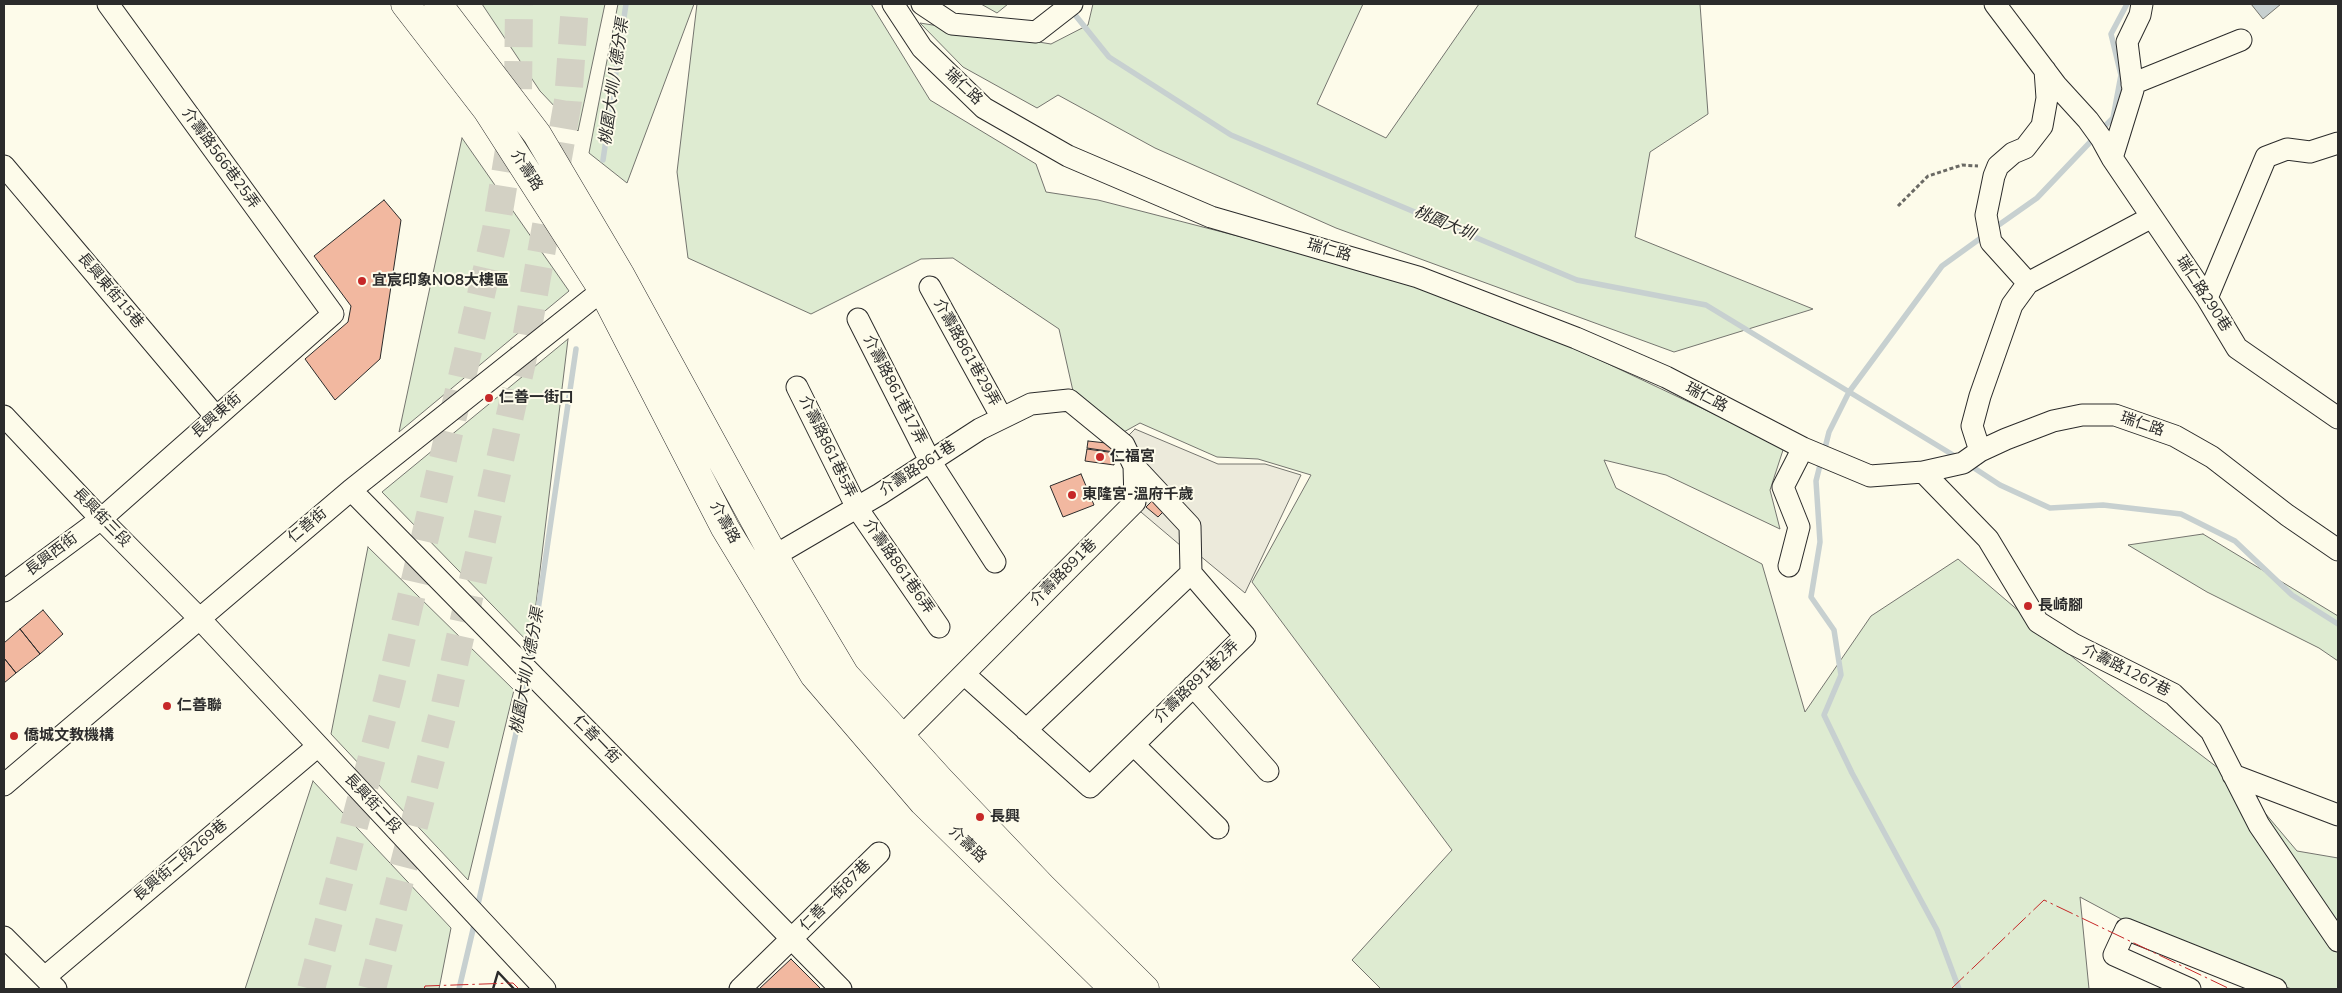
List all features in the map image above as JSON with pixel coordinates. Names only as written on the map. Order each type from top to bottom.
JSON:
[{"type":"main road","name":"介壽路","points":[[405,4],[487,110],[612,283],[845,675],[1041,886],[1144,989]]},
{"type":"main road","name":"介壽路","points":[[438,4],[537,134],[612,283],[725,528],[814,675],[923,802],[1114,989]]},
{"type":"street","name":"介壽路566巷25弄","points":[[108,4],[332,314]]},
{"type":"street","name":"瑞仁路","points":[[893,4],[922,48],[984,108],[1068,156],[1211,217],[1418,277],[1576,338],[1666,377],[1803,448],[1870,476],[1923,472],[1963,463],[1980,451],[2052,421],[2082,415],[2116,414],[2174,436],[2212,457],[2287,515],[2338,550]]},
{"type":"street","points":[[922,4],[952,24],[1036,32],[1072,4]]},
{"type":"street","points":[[1995,4],[2045,70],[2047,98],[2042,126],[2024,148],[2013,153],[1998,166],[1994,176],[1986,215],[1991,242],[2028,283]]},
{"type":"street","points":[[2112,158],[2133,90],[2127,42],[2140,15],[2142,4]]},
{"type":"street","points":[[2132,84],[2241,40]]},
{"type":"street","name":"瑞仁路290巷","points":[[2045,70],[2101,138],[2112,158],[2207,298],[2237,348],[2338,418]]},
{"type":"street","points":[[2207,298],[2266,156],[2287,149],[2310,152],[2338,143]]},
{"type":"street","name":"長興東街15巷","points":[[4,166],[216,416]]},
{"type":"street","points":[[1980,451],[1972,426],[1980,396],[2012,305],[2028,283],[2152,217]]},
{"type":"street","name":"仁善街","points":[[4,785],[351,490],[612,283]]},
{"type":"street","name":"介壽路861巷29弄","points":[[930,287],[1002,418]]},
{"type":"street","name":"長興東街","points":[[101,519],[332,314]]},
{"type":"street","name":"介壽路861巷17弄","points":[[858,319],[930,461],[995,562]]},
{"type":"street","name":"介壽路861巷5弄","points":[[798,387],[856,508]]},
{"type":"street","name":"介壽路861巷","points":[[774,556],[856,508],[980,429],[1031,404],[1069,400]]},
{"type":"street","name":"介壽路891巷","points":[[901,737],[1135,502],[1134,466],[1124,445],[1069,400]]},
{"type":"street","name":"長興街三段","points":[[4,416],[101,519],[199,618]]},
{"type":"street","points":[[1789,566],[1800,527],[1783,487],[1803,448]]},
{"type":"street","points":[[964,674],[1026,730],[1191,572],[1190,526],[1134,466]]},
{"type":"street","name":"介壽路1267巷","points":[[1923,472],[1988,538],[2038,622],[2073,644],[2173,694],[2212,731],[2259,825],[2338,941]]},
{"type":"street","name":"仁善一街","points":[[351,490],[841,989]]},
{"type":"street","name":"介壽路861巷6弄","points":[[856,508],[939,627]]},
{"type":"street","name":"長興西街","points":[[4,591],[101,519]]},
{"type":"street","name":"介壽路891巷2弄","points":[[1026,730],[1090,787],[1134,745],[1245,636],[1191,572]]},
{"type":"street","name":"長興街二段","points":[[199,618],[545,989]]},
{"type":"street","points":[[1193,686],[1268,770]]},
{"type":"street","points":[[1134,745],[1218,828]]},
{"type":"street","name":"長興街二段269巷","points":[[51,983],[318,746]]},
{"type":"street","points":[[2234,775],[2338,815]]},
{"type":"street","name":"仁善一街87巷","points":[[740,989],[880,853]]},
{"type":"street","points":[[2190,989],[2114,955],[2126,929],[2276,989]]},
{"type":"street","points":[[4,937],[51,983]]},
{"type":"path","points":[[1898,206],[1928,176],[1962,165],[1998,166]]},
{"type":"green space","points":[[482,4],[605,4],[578,131],[540,91]]},
{"type":"green space","points":[[618,4],[694,4],[627,183],[589,153]]},
{"type":"green space","points":[[697,4],[871,4],[930,100],[1036,164],[1046,192],[1098,200],[1261,242],[1366,270],[1482,308],[1600,360],[1784,447],[1770,490],[1780,529],[1666,475],[1604,460],[1616,488],[1762,564],[1805,712],[1871,616],[1958,559],[2075,659],[2243,787],[2297,851],[2338,858],[2338,989],[2292,989],[2207,965],[2080,897],[2089,989],[1381,989],[1352,960],[1452,850],[1252,582],[1311,475],[1258,459],[1217,457],[1140,423],[1122,433],[1073,391],[1059,329],[953,258],[921,259],[811,314],[688,258],[677,172]]},
{"type":"green space","points":[[981,4],[1008,4],[997,13]]},
{"type":"green space","points":[[1093,4],[1363,4],[1317,104],[1386,138],[1479,4],[1700,4],[1708,114],[1650,152],[1635,237],[1813,309],[1674,352],[1336,228],[1155,148],[1058,95],[1037,108],[963,67],[920,23],[1051,44],[1088,25]]},
{"type":"green space","points":[[462,138],[569,291],[399,432]]},
{"type":"green space","points":[[568,339],[531,645],[382,492]]},
{"type":"green space","points":[[2203,534],[2338,616],[2338,661],[2319,648],[2207,592],[2128,545]]},
{"type":"green space","points":[[368,547],[514,690],[468,880],[331,734]]},
{"type":"green space","points":[[313,781],[451,928],[439,989],[245,989]]},
{"type":"shaded area","points":[[2251,4],[2281,4],[2263,19]]},
{"type":"shaded area","points":[[1135,429],[1218,464],[1265,464],[1301,475],[1245,593],[1193,550],[1187,551],[1122,496],[1136,465],[1123,441]]},
{"type":"building","name":"宜宸印象NO8大樓區","points":[[384,200],[401,220],[380,359],[335,400],[305,359],[348,322],[351,306],[314,256]]},
{"type":"building","points":[[1088,441],[1115,444],[1114,452],[1087,448]]},
{"type":"building","name":"仁福宮","points":[[1087,449],[1115,453],[1114,465],[1085,461]]},
{"type":"building","name":"東隆宮-溫府千歲","points":[[1081,474],[1094,505],[1063,517],[1050,486]]},
{"type":"building","points":[[1156,497],[1168,507],[1158,517],[1146,507]]},
{"type":"building","points":[[43,610],[63,634],[40,654],[20,629]]},
{"type":"building","points":[[20,629],[40,654],[16,673],[4,658],[4,643]]},
{"type":"building","points":[[4,658],[16,673],[4,683]]},
{"type":"building","points":[[791,959],[821,989],[759,989]]},
{"type":"waterway","name":"桃園大圳八德分渠","points":[[603,160],[626,4]]},
{"type":"waterway","points":[[2101,130],[2113,118],[2121,75],[2111,34],[2127,4]]},
{"type":"waterway","name":"桃園大圳","points":[[1072,11],[1109,57],[1231,135],[1577,280],[1706,305],[1958,458]]},
{"type":"waterway","points":[[1993,229],[2037,198],[2095,137]]},
{"type":"waterway","points":[[1824,452],[1829,432],[1849,392],[1942,266],[1985,235]]},
{"type":"waterway","name":"桃園大圳八德分渠","points":[[530,665],[576,349]]},
{"type":"waterway","points":[[1821,461],[1816,481],[1820,542],[1811,597],[1834,630],[1841,675],[1824,715],[1852,773],[1937,930],[1959,989]]},
{"type":"waterway","points":[[1968,464],[2000,485],[2050,508],[2103,505],[2181,514],[2235,541],[2292,595],[2338,624]]},
{"type":"waterway","name":"桃園大圳八德分渠","points":[[477,909],[528,679]]},
{"type":"waterway","name":"桃園大圳八德分渠","points":[[459,989],[475,921]]},
{"type":"tunnel","points":[[311,989],[389,693],[496,230],[518,95],[519,4]]},
{"type":"tunnel","points":[[372,989],[444,709],[522,362],[568,101],[575,4]]},
{"type":"wall","points":[[493,989],[498,972],[514,989]]},
{"type":"power","points":[[1951,989],[2044,900],[2230,989]]},
{"type":"power","points":[[424,989],[425,986],[513,983],[519,989]]},
{"type":"place","name":"宜宸印象NO8大樓區","points":[[362,281]]},
{"type":"place","name":"仁善一街口","points":[[489,398]]},
{"type":"place","name":"仁福宮","points":[[1100,457]]},
{"type":"place","name":"東隆宮-溫府千歲","points":[[1072,495]]},
{"type":"place","name":"長崎腳","points":[[2028,606]]},
{"type":"place","name":"仁善聯","points":[[167,706]]},
{"type":"place","name":"僑城文教機構","points":[[14,736]]},
{"type":"place","name":"長興","points":[[980,817]]}]
